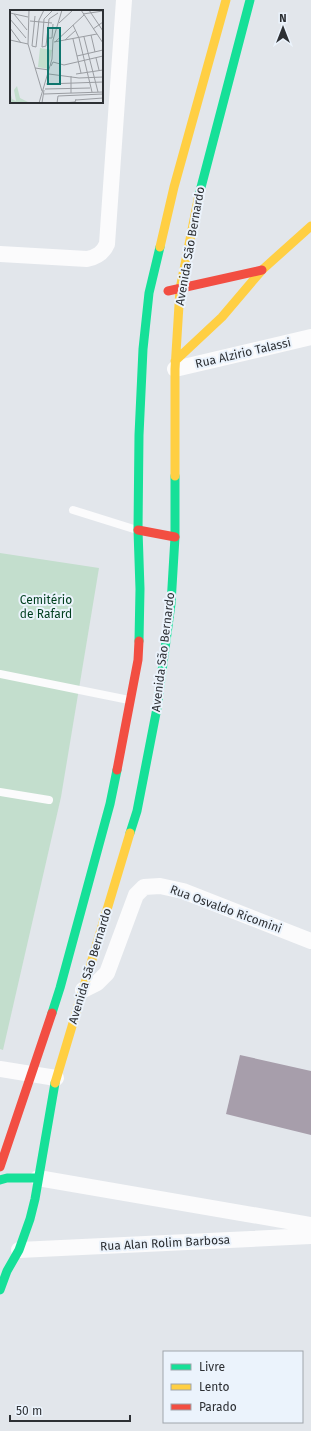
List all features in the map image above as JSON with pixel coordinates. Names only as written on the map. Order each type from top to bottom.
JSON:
[{"type":"main road","name":"Avenida São Bernardo","points":[[0,1167],[60,988],[113,805],[138,652],[140,589],[138,530],[139,435],[143,349],[149,293],[174,187],[226,0]]},
{"type":"main road","name":"Avenida São Bernardo","points":[[0,1290],[16,1249],[30,1219],[56,1078],[83,990],[133,810],[157,708],[171,604],[175,537],[175,365],[180,289],[196,206],[250,0]]},
{"type":"main road","points":[[175,365],[222,317],[262,270],[311,226]]},
{"type":"main road","points":[[149,293],[180,289],[262,270]]},
{"type":"main road","points":[[138,530],[175,537]]},
{"type":"main road","points":[[0,1180],[38,1178]]},
{"type":"street","points":[[0,254],[87,258],[98,256],[107,244],[124,0]]},
{"type":"street","name":"Rua Alzirio Talassi","points":[[175,365],[311,337]]},
{"type":"street","name":"Rua Osvaldo Ricomini","points":[[83,990],[97,983],[107,973],[136,895],[144,886],[160,886],[183,891],[311,941]]},
{"type":"street","points":[[0,1069],[56,1078]]},
{"type":"street","points":[[38,1178],[311,1225]]},
{"type":"street","name":"Rua Alan Rolim Barbosa","points":[[16,1249],[311,1236]]},
{"type":"lane","points":[[73,510],[138,530]]},
{"type":"lane","points":[[0,674],[130,700]]},
{"type":"lane","points":[[0,792],[49,800]]},
{"type":"green space","name":"Cemitério de Rafard","points":[[0,553],[99,568],[61,797],[3,1050],[0,1049]]},
{"type":"building","points":[[240,1055],[311,1071],[311,1135],[226,1114]]},
{"type":"traffic: fast","points":[[199,195],[250,0]]},
{"type":"traffic: fast","points":[[139,641],[139,435],[143,349],[149,293],[160,247]]},
{"type":"traffic: fast","points":[[130,833],[137,811],[157,708],[171,604],[175,537],[175,476]]},
{"type":"traffic: fast","points":[[52,1013],[110,804],[117,770]]},
{"type":"traffic: fast","points":[[0,1290],[7,1271],[19,1250],[30,1219],[35,1199],[55,1083]]},
{"type":"traffic: fast","points":[[0,1180],[7,1178],[38,1178]]},
{"type":"traffic: slow","points":[[160,247],[174,187],[226,0]]},
{"type":"traffic: slow","points":[[175,476],[175,369],[180,289],[199,195]]},
{"type":"traffic: slow","points":[[175,361],[222,317],[262,270],[311,226]]},
{"type":"traffic: slow","points":[[55,1083],[130,833]]},
{"type":"traffic: jam","points":[[168,291],[262,270]]},
{"type":"traffic: jam","points":[[138,530],[175,537]]},
{"type":"traffic: jam","points":[[117,770],[138,660],[139,641]]},
{"type":"traffic: jam","points":[[0,1167],[52,1013]]}]
